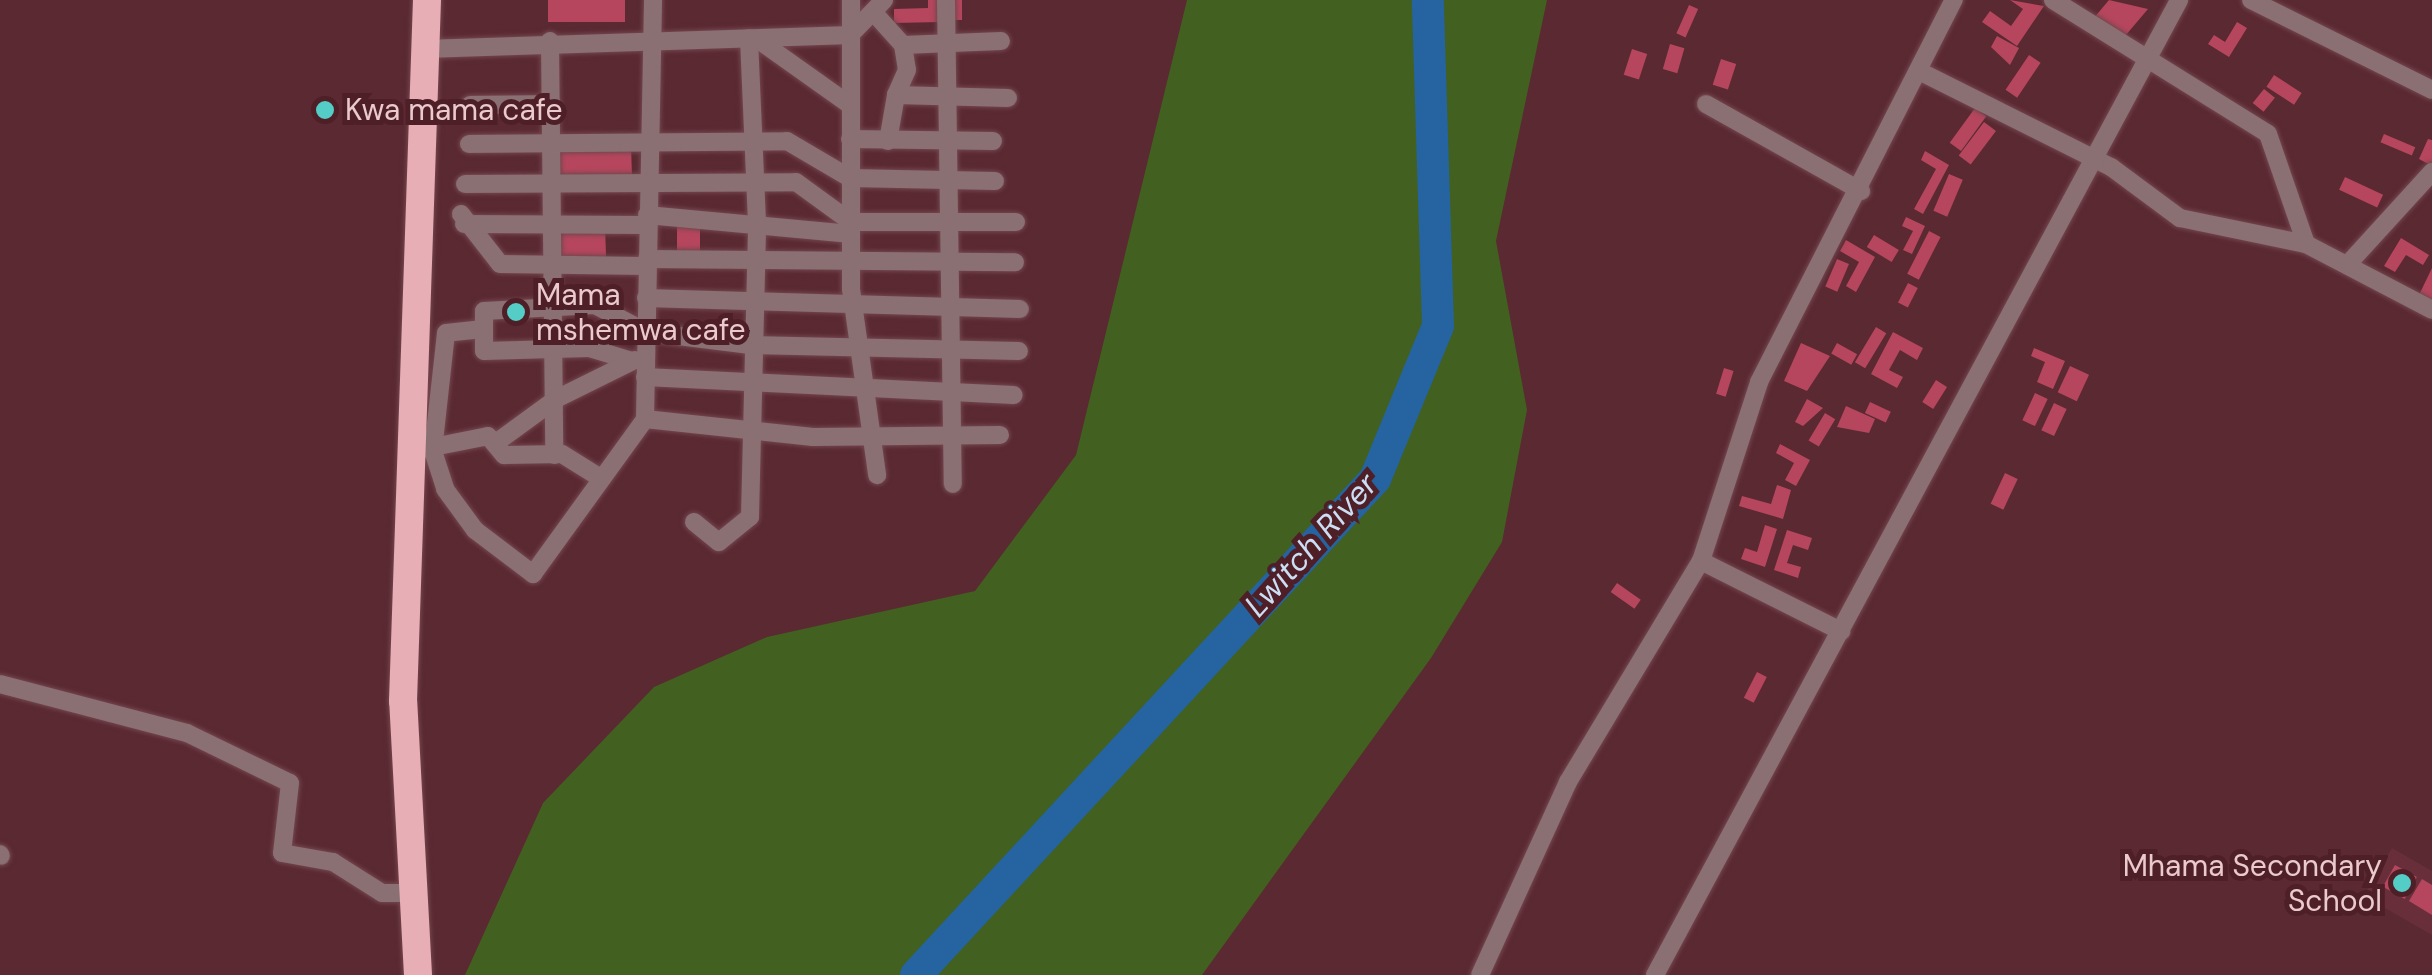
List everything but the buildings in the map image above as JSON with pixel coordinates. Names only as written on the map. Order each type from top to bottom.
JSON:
[{"type":"highway","points":[[418,975],[403,700],[423,449],[427,0]]},
{"type":"street","points":[[483,328],[446,333],[423,449],[445,489],[476,530],[533,574],[645,419],[640,366],[646,332],[648,42],[653,0]]},
{"type":"street","points":[[850,0],[852,307],[874,432],[877,475]]},
{"type":"street","points":[[946,0],[952,142],[948,183],[952,222],[951,310],[956,351],[951,392],[952,484]]},
{"type":"street","points":[[1480,975],[1568,782],[1701,562],[1759,382],[1954,0]]},
{"type":"street","points":[[2052,0],[2142,62],[2268,134],[2306,244]]},
{"type":"street","points":[[1654,975],[2178,0]]},
{"type":"street","points":[[2251,0],[2432,90]]},
{"type":"street","points":[[426,49],[550,41],[850,35],[879,7],[902,45],[908,70],[896,94],[888,141]]},
{"type":"street","points":[[752,38],[850,105]]},
{"type":"street","points":[[694,522],[719,542],[750,517],[746,431],[750,304],[758,222],[752,140],[752,38]]},
{"type":"street","points":[[550,41],[554,455]]},
{"type":"street","points":[[902,45],[1001,41]]},
{"type":"street","points":[[1919,72],[2094,158],[2180,218],[2306,244],[2432,310]]},
{"type":"street","points":[[896,94],[1008,98]]},
{"type":"street","points":[[470,105],[552,104]]},
{"type":"street","points":[[1706,104],[1860,190]]},
{"type":"street","points":[[469,144],[648,138],[787,141],[850,178],[995,182]]},
{"type":"street","points":[[850,139],[993,140]]},
{"type":"street","points":[[2348,264],[2432,172]]},
{"type":"street","points":[[465,184],[796,182],[851,228]]},
{"type":"street","points":[[1014,262],[850,266],[500,264],[463,219],[758,222],[851,228],[1016,222]]},
{"type":"street","points":[[646,298],[951,310],[1020,309]]},
{"type":"street","points":[[1014,395],[749,385],[555,346],[484,350],[484,311],[594,305],[646,332],[750,345],[1019,351]]},
{"type":"street","points":[[423,449],[497,442],[556,398],[640,366]]},
{"type":"street","points":[[645,419],[746,431],[1000,435]]},
{"type":"street","points":[[497,442],[504,455],[554,455],[599,478]]},
{"type":"street","points":[[1701,562],[1842,631]]},
{"type":"street","points":[[0,684],[187,733],[290,783],[282,853],[333,862],[382,893],[412,893]]},
{"type":"shaded area","name":"Mhama Secondary School","points":[[2392,848],[2432,871],[2432,935],[2364,896]]},
{"type":"green space","points":[[1187,0],[1547,0],[1496,241],[1527,410],[1502,542],[1431,658],[1202,975],[465,975],[543,803],[654,687],[767,637],[975,591],[1076,455]]},
{"type":"waterway","name":"Lwitch River","points":[[916,975],[1375,479],[1438,326],[1428,0]]},
{"type":"place","name":"Kwa mama cafe","points":[[325,110]]},
{"type":"place","name":"Mama mshemwa cafe","points":[[516,312]]},
{"type":"place","name":"Mhama Secondary School","points":[[2402,883]]}]
